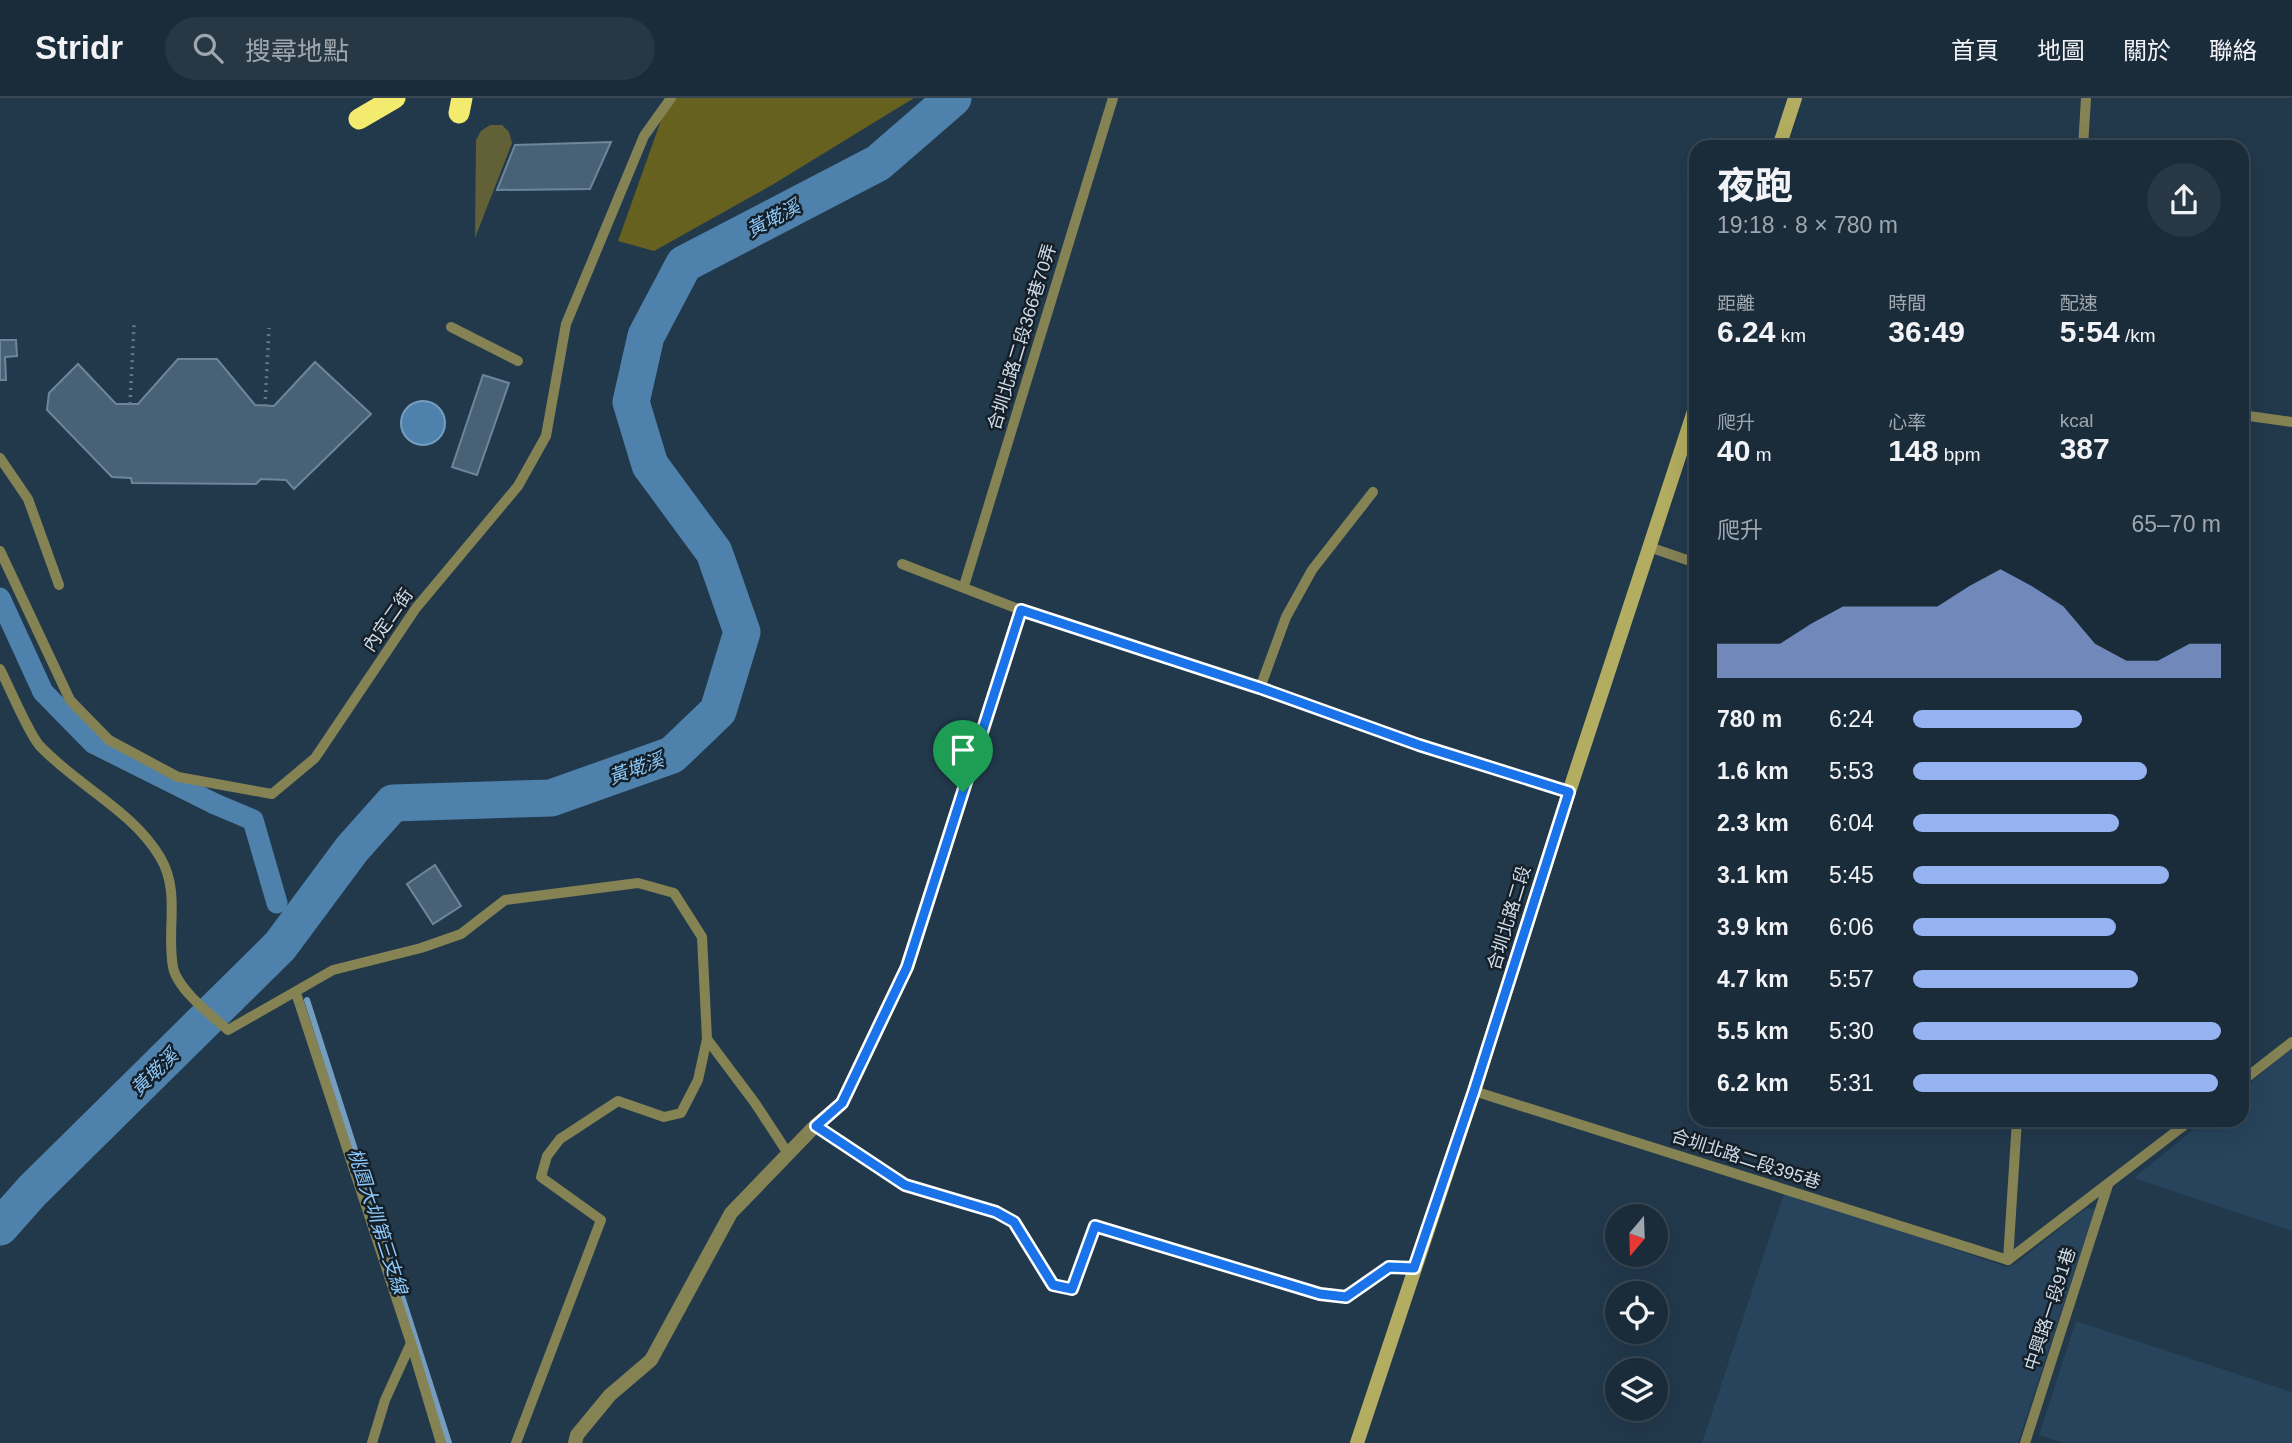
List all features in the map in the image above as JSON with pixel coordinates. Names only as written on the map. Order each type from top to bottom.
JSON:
[{"type":"highway","points":[[381,98],[359,119],[395,98]]},
{"type":"street","points":[[1781,140],[1795,98]]},
{"type":"street","name":"合圳北路二段","points":[[1357,1443],[1689,426]]},
{"type":"street","points":[[575,1443],[577,1435],[610,1395],[651,1360],[732,1213],[816,1126],[842,1103],[907,967],[1021,610]]},
{"type":"lane","name":"內定二街","points":[[0,551],[70,700],[109,740],[178,777],[272,794],[315,758],[416,608],[519,486],[545,436],[566,324],[644,136],[671,98]]},
{"type":"lane","name":"合圳北路二段366巷70弄","points":[[964,586],[1113,98]]},
{"type":"lane","points":[[2084,140],[2087,98]]},
{"type":"lane","points":[[451,327],[518,361]]},
{"type":"lane","points":[[2249,416],[2292,422]]},
{"type":"lane","points":[[0,458],[28,499],[59,585]]},
{"type":"lane","points":[[1260,688],[1286,617],[1312,570],[1374,492]]},
{"type":"lane","points":[[1649,547],[1689,561]]},
{"type":"lane","points":[[902,564],[1021,610],[1260,688],[1419,745],[1569,792]]},
{"type":"lane","points":[[0,669],[37,743],[79,782],[138,827],[160,857],[171,880],[173,969],[195,1001],[228,1030],[333,970],[421,948],[460,934],[505,900],[638,883],[674,893],[702,937],[707,1039],[698,1080],[681,1113],[664,1117],[618,1101],[560,1139],[547,1156],[541,1177],[601,1220],[516,1443]]},
{"type":"lane","points":[[296,993],[411,1343],[441,1443]]},
{"type":"lane","points":[[707,1039],[755,1103],[789,1155]]},
{"type":"lane","points":[[2249,1076],[2292,1042]]},
{"type":"lane","name":"合圳北路二段395巷","points":[[1474,1091],[2008,1260]]},
{"type":"lane","points":[[816,1126],[905,1185],[996,1212],[1014,1222],[1053,1285],[1072,1289],[1095,1226],[1320,1294],[1346,1297],[1389,1267],[1414,1268]]},
{"type":"lane","points":[[2008,1260],[2017,1127]]},
{"type":"lane","points":[[2008,1260],[2183,1127]]},
{"type":"lane","name":"中興路一段91巷","points":[[2025,1443],[2108,1185]]},
{"type":"lane","points":[[372,1443],[385,1400],[411,1343]]},
{"type":"path","points":[[130,404],[134,325]]},
{"type":"path","points":[[265,406],[269,328]]},
{"type":"shaded area","points":[[669,98],[914,98],[772,185],[654,251],[618,241]]},
{"type":"shaded area","points":[[490,125],[502,125],[509,132],[512,143],[475,238],[476,140],[481,131]]},
{"type":"shaded area","points":[[423,401],[439,407],[445,423],[439,439],[423,445],[407,439],[401,423],[407,407]]},
{"type":"shaded area","points":[[2292,1048],[2292,1231],[2134,1178],[2196,1127],[2249,1127],[2249,1084]]},
{"type":"shaded area","points":[[1785,1191],[2006,1267],[2015,1264],[2086,1208],[2095,1209],[2018,1443],[1702,1443]]},
{"type":"shaded area","points":[[2076,1321],[2292,1392],[2292,1443],[2064,1443],[2039,1435]]},
{"type":"building","points":[[611,142],[590,189],[497,190],[515,145]]},
{"type":"building","points":[[0,340],[16,340],[17,356],[5,357],[6,380],[0,380]]},
{"type":"building","points":[[178,359],[217,359],[255,405],[274,406],[315,362],[371,414],[294,489],[286,480],[261,479],[256,484],[132,483],[131,478],[112,477],[47,410],[49,393],[78,364],[116,404],[138,404]]},
{"type":"building","points":[[483,375],[509,383],[477,475],[452,467]]},
{"type":"building","points":[[435,865],[461,906],[433,924],[407,884]]},
{"type":"waterway","name":"黃墘溪","points":[[0,1227],[32,1191],[280,946],[352,849],[393,803],[551,798],[672,755],[718,711],[742,632],[714,552],[650,465],[631,402],[646,336],[684,264],[878,163],[953,98]]},
{"type":"waterway","name":"桃園大圳第三支線","points":[[0,598],[43,692],[93,743],[253,820],[277,903]]},
{"type":"waterway","name":"桃園大圳第三支線","points":[[307,1000],[449,1443]]},
{"type":"route","points":[[1021,610],[1260,688],[1419,745],[1569,792],[1474,1091],[1414,1268],[1389,1267],[1346,1297],[1320,1294],[1095,1226],[1072,1289],[1053,1285],[1014,1222],[996,1212],[905,1185],[816,1126],[842,1103],[907,967],[963,792],[1021,610]]}]
